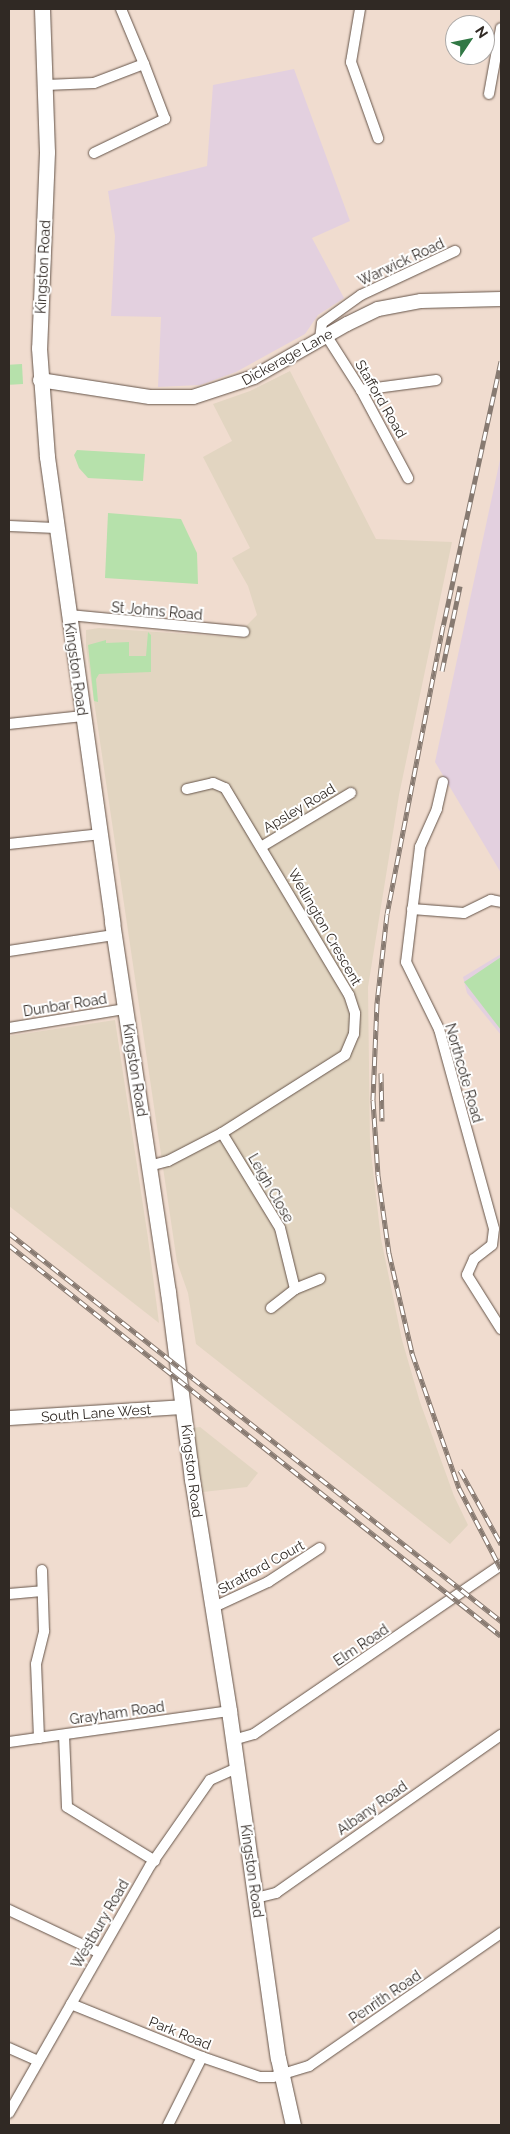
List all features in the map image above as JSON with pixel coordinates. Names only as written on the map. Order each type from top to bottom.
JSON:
[{"type":"main road","name":"Kingston Road","points":[[42,9],[46,85],[40,380],[56,528],[281,2075],[293,2125]]},
{"type":"street","points":[[94,153],[165,119],[121,9]]},
{"type":"street","points":[[360,9],[351,62],[378,138]]},
{"type":"street","points":[[489,94],[501,28]]},
{"type":"street","points":[[46,85],[94,83],[144,64]]},
{"type":"street","name":"Warwick Road","points":[[323,337],[322,323],[361,296],[455,252]]},
{"type":"street","name":"Dickerage Lane","points":[[40,380],[150,397],[193,397],[254,376],[323,337],[392,306],[501,299]]},
{"type":"street","name":"Stafford Road","points":[[323,337],[361,390],[408,478]]},
{"type":"street","points":[[361,390],[436,380]]},
{"type":"street","points":[[9,526],[56,528]]},
{"type":"street","name":"St Johns Road","points":[[69,616],[244,632]]},
{"type":"street","points":[[9,724],[82,716]]},
{"type":"street","name":"Northcote Road","points":[[443,782],[437,809],[420,847],[407,971],[439,1029],[494,1229],[492,1246],[474,1259],[467,1275],[501,1329]]},
{"type":"street","name":"Wellington Crescent","points":[[149,1166],[168,1161],[222,1133],[344,1056],[354,1034],[355,1013],[349,995],[226,788],[213,783],[187,789]]},
{"type":"street","name":"Apsley Road","points":[[261,847],[351,793]]},
{"type":"street","points":[[9,844],[101,834]]},
{"type":"street","points":[[412,909],[464,913],[491,900],[501,902]]},
{"type":"street","points":[[9,951],[114,935]]},
{"type":"street","name":"Dunbar Road","points":[[9,1028],[126,1009]]},
{"type":"street","name":"Leigh Close","points":[[222,1133],[280,1228],[296,1290]]},
{"type":"street","points":[[271,1308],[296,1290],[320,1279]]},
{"type":"street","name":"South Lane West","points":[[9,1418],[183,1407]]},
{"type":"street","name":"Stratford Court","points":[[214,1607],[268,1582],[320,1548]]},
{"type":"street","name":"Elm Road","points":[[233,1740],[254,1734],[501,1565]]},
{"type":"street","points":[[39,1738],[36,1664],[44,1631],[42,1570]]},
{"type":"street","points":[[9,1594],[42,1591]]},
{"type":"street","name":"Grayham Road","points":[[9,1742],[229,1711]]},
{"type":"street","points":[[64,1735],[67,1807],[155,1862]]},
{"type":"street","name":"Albany Road","points":[[256,1898],[276,1893],[501,1735]]},
{"type":"street","name":"Westbury Road","points":[[9,2113],[71,2004],[98,1952],[155,1862],[210,1780],[237,1768]]},
{"type":"street","points":[[9,1910],[98,1952]]},
{"type":"street","name":"Penrith Road","points":[[281,2075],[309,2066],[501,1933]]},
{"type":"street","name":"Park Road","points":[[71,2004],[202,2057],[260,2077],[281,2075]]},
{"type":"street","points":[[9,2048],[38,2061]]},
{"type":"street","points":[[168,2125],[202,2057]]},
{"type":"shaded area","points":[[294,69],[350,221],[312,238],[344,298],[318,315],[305,334],[236,372],[200,385],[158,387],[161,317],[111,316],[115,236],[108,191],[207,166],[213,85]]},
{"type":"shaded area","points":[[290,371],[376,539],[452,542],[399,795],[368,987],[370,1144],[381,1239],[402,1340],[420,1402],[454,1496],[468,1525],[450,1544],[196,1344],[188,1293],[177,1262],[86,647],[86,630],[99,628],[245,638],[245,627],[257,615],[248,586],[232,558],[250,548],[203,457],[232,441],[213,404],[250,391]]},
{"type":"shaded area","points":[[501,455],[501,873],[435,762]]},
{"type":"shaded area","points":[[501,954],[501,1035],[467,993],[463,977]]},
{"type":"shaded area","points":[[115,1020],[159,1323],[9,1206],[9,1036]]},
{"type":"shaded area","points":[[200,1427],[258,1473],[247,1487],[203,1492],[193,1428]]},
{"type":"green space","points":[[22,364],[23,384],[10,385],[9,365]]},
{"type":"green space","points":[[77,450],[145,454],[143,481],[88,478],[79,468],[74,455]]},
{"type":"green space","points":[[108,513],[181,519],[197,553],[198,584],[105,578]]},
{"type":"green space","points":[[148,632],[151,635],[151,672],[99,674],[96,679],[98,702],[94,701],[88,645],[106,640],[106,643],[129,642],[129,656],[146,656]]},
{"type":"green space","points":[[501,957],[501,1030],[464,982]]},
{"type":"railway","points":[[501,361],[443,626],[387,914],[377,1003],[373,1100],[378,1175],[389,1253],[412,1353],[459,1488],[501,1569]]},
{"type":"railway","points":[[442,671],[460,586]]},
{"type":"railway","points":[[381,1073],[382,1121]]},
{"type":"railway","points":[[9,1233],[501,1621]]},
{"type":"railway","points":[[9,1245],[501,1636]]},
{"type":"railway","points":[[460,1470],[501,1544]]}]
